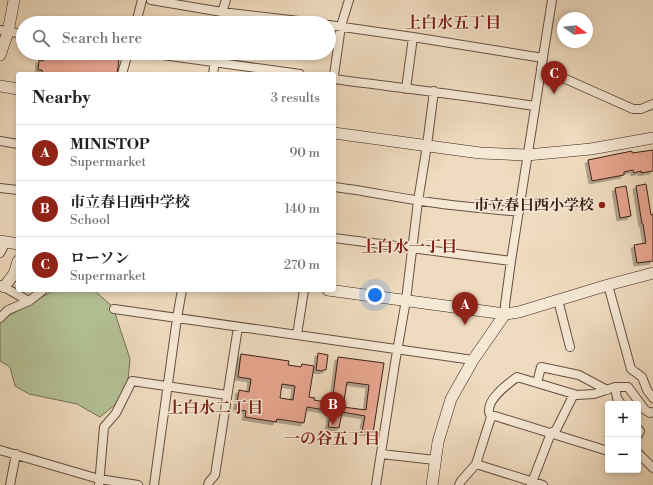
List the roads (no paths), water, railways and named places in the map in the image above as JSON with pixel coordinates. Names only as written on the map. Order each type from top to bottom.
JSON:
[{"type":"street","points":[[0,55],[4,31],[14,0]]},
{"type":"street","points":[[138,16],[142,0]]},
{"type":"street","points":[[151,0],[256,16]]},
{"type":"street","points":[[222,16],[226,0]]},
{"type":"street","points":[[334,72],[342,26],[349,0]]},
{"type":"street","points":[[432,485],[438,442],[451,399],[473,360],[505,314],[511,261],[552,0]]},
{"type":"street","points":[[336,26],[543,58]]},
{"type":"street","points":[[4,31],[16,33]]},
{"type":"street","points":[[406,89],[413,37]]},
{"type":"street","points":[[123,72],[126,60]]},
{"type":"street","points":[[199,60],[286,72]]},
{"type":"street","points":[[213,72],[214,62]]},
{"type":"street","points":[[541,68],[633,109],[641,109],[653,104]]},
{"type":"street","points":[[336,79],[406,89],[434,91],[536,106]]},
{"type":"street","points":[[0,86],[16,89]]},
{"type":"street","points":[[376,485],[406,300],[418,201],[434,91]]},
{"type":"street","points":[[336,133],[480,153],[527,155],[591,149],[653,138]]},
{"type":"street","points":[[0,141],[16,144]]},
{"type":"street","points":[[336,187],[356,189],[418,201],[519,212]]},
{"type":"street","points":[[0,188],[16,190]]},
{"type":"street","points":[[336,238],[511,261]]},
{"type":"street","points":[[0,253],[3,242],[16,244]]},
{"type":"street","points":[[16,268],[14,274],[2,286],[29,301]]},
{"type":"street","points":[[336,291],[505,314],[519,312],[653,273]]},
{"type":"street","points":[[608,285],[631,369],[642,377],[647,390],[653,398]]},
{"type":"street","points":[[0,318],[8,310],[29,301],[41,292]]},
{"type":"street","points":[[154,485],[182,292]]},
{"type":"street","points":[[297,335],[304,292]]},
{"type":"street","points":[[558,300],[570,346]]},
{"type":"street","points":[[114,309],[473,360]]},
{"type":"street","points":[[208,485],[215,475],[238,327]]},
{"type":"street","points":[[536,383],[541,367],[579,374],[611,388],[619,401]]},
{"type":"street","points":[[459,485],[460,481],[476,464],[491,417],[488,410],[492,401],[503,388],[517,377],[577,395],[594,394],[611,388],[628,387],[645,410],[650,414],[653,412]]},
{"type":"street","points":[[99,482],[104,427],[116,413],[132,382],[227,395]]},
{"type":"street","points":[[532,483],[551,433],[556,430],[574,394]]},
{"type":"street","points":[[491,417],[495,416],[605,450]]},
{"type":"street","points":[[0,450],[99,482],[138,485]]},
{"type":"street","points":[[10,485],[16,454]]},
{"type":"street","points":[[380,454],[435,460]]},
{"type":"street","points":[[641,456],[653,468]]},
{"type":"street","points":[[476,464],[532,483],[543,485]]},
{"type":"place","name":"ローソン","points":[[554,94]]},
{"type":"place","name":"市立春日西小学校","points":[[602,205]]},
{"type":"place","name":"MINISTOP","points":[[465,325]]},
{"type":"place","name":"市立春日西中学校","points":[[333,425]]},
{"type":"district","name":"上白水五丁目","points":[[453,23]]},
{"type":"district","name":"上白水一丁目","points":[[409,247]]},
{"type":"district","name":"上白水二丁目","points":[[215,408]]},
{"type":"district","name":"一の谷五丁目","points":[[332,439]]}]
